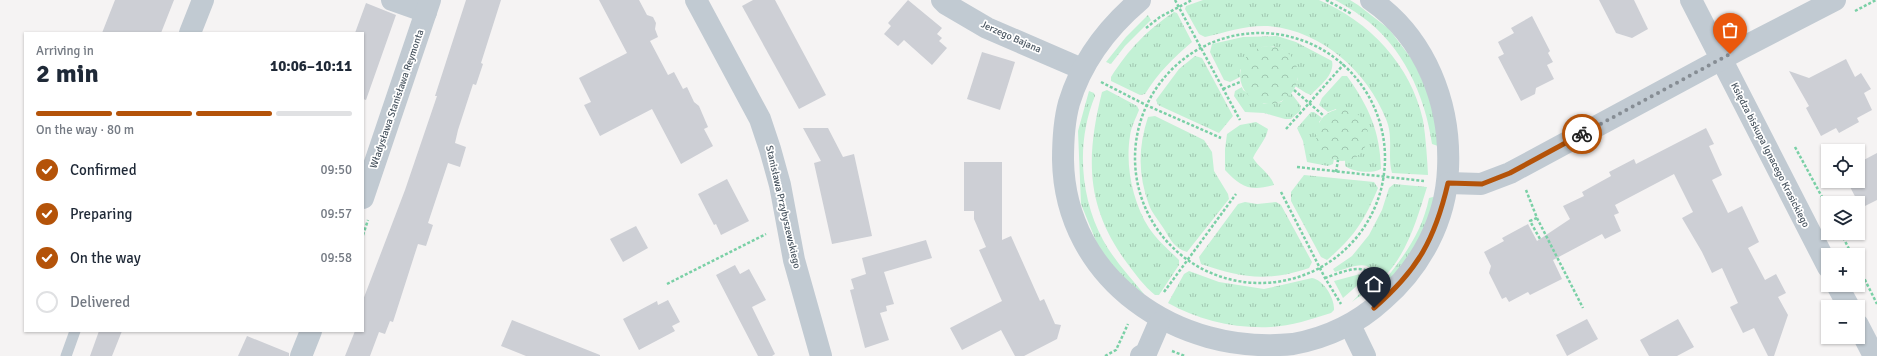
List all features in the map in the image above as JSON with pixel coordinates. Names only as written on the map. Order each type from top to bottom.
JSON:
[{"type":"street","points":[[190,32],[203,0]]},
{"type":"street","points":[[392,0],[428,6]]},
{"type":"street","name":"Stanisława Przybyszewskiego","points":[[696,0],[760,119],[770,149],[796,266],[821,356]]},
{"type":"street","name":"Jerzego Bajana","points":[[942,0],[946,4],[987,28],[1082,69]]},
{"type":"street","points":[[1140,0],[1117,20],[1103,37],[1082,69],[1069,103],[1063,139],[1063,175],[1070,211],[1084,245],[1104,275],[1129,301],[1159,323],[1195,339],[1241,348],[1274,348],[1313,340],[1347,317],[1374,308],[1397,289],[1415,265],[1430,240],[1441,212],[1448,183],[1450,145],[1444,106],[1430,70],[1410,37],[1383,9],[1371,0]]},
{"type":"street","name":"Księdza biskupa Ignacego Krasickiego","points":[[1691,0],[1821,253]]},
{"type":"street","points":[[1448,183],[1482,184],[1510,173],[1834,0]]},
{"type":"street","name":"Władysława Stanisława Reymonta","points":[[364,195],[428,6]]},
{"type":"street","points":[[1347,317],[1365,356]]},
{"type":"street","points":[[1141,356],[1146,353],[1159,323]]},
{"type":"street","points":[[301,356],[311,332]]},
{"type":"street","points":[[1865,339],[1874,356]]},
{"type":"lane","points":[[66,356],[75,332]]},
{"type":"path","points":[[1175,0],[1240,120]]},
{"type":"path","points":[[1142,31],[1178,6],[1192,0]]},
{"type":"path","points":[[1326,0],[1358,18]]},
{"type":"path","points":[[1259,32],[1290,36],[1319,47],[1344,64],[1361,82],[1374,104],[1382,128],[1386,152],[1384,177],[1376,205],[1363,230],[1344,252],[1320,268],[1288,280],[1253,283],[1219,276],[1188,260],[1171,246],[1157,229],[1146,210],[1139,190],[1135,168],[1135,147],[1139,125],[1146,105],[1156,88],[1169,72],[1184,58],[1200,47],[1229,36],[1259,32]]},
{"type":"path","points":[[1286,129],[1344,64]]},
{"type":"path","points":[[1101,88],[1107,77]]},
{"type":"path","points":[[1223,89],[1240,82]]},
{"type":"path","points":[[1103,83],[1146,105],[1221,138]]},
{"type":"path","points":[[1294,90],[1324,116]]},
{"type":"path","points":[[1336,172],[1338,160]]},
{"type":"path","points":[[1297,167],[1421,181]]},
{"type":"path","points":[[1525,188],[1537,218],[1583,308]]},
{"type":"path","points":[[1281,192],[1325,278],[1342,304],[1347,317]]},
{"type":"path","points":[[1162,295],[1236,194]]},
{"type":"path","points":[[1537,218],[1530,221],[1540,239]]},
{"type":"path","name":"Stanisława Przybyszewskiego","points":[[667,284],[768,233]]},
{"type":"path","points":[[1325,278],[1358,269],[1365,269],[1369,272],[1369,276],[1358,288]]},
{"type":"path","points":[[1865,280],[1877,304]]},
{"type":"path","points":[[1342,304],[1347,299]]},
{"type":"path","points":[[1105,356],[1116,350],[1128,324]]},
{"type":"green space","points":[[1203,0],[1319,0],[1355,20],[1385,47],[1398,63],[1409,81],[1423,120],[1428,175],[1392,173],[1390,160],[1390,133],[1378,101],[1367,85],[1340,56],[1306,35],[1288,29],[1268,26],[1244,28],[1205,37],[1199,34],[1185,9],[1186,6]]},
{"type":"green space","points":[[1335,0],[1350,0],[1389,29],[1414,62],[1426,88],[1438,124],[1438,146],[1432,144],[1429,126],[1418,90],[1400,57],[1376,28],[1358,14]]},
{"type":"green space","points":[[1174,12],[1177,13],[1192,42],[1166,66],[1145,94],[1140,95],[1111,81],[1111,77],[1131,49],[1155,26]]},
{"type":"green space","points":[[1148,15],[1151,20],[1125,46],[1111,64],[1106,62],[1126,37]]},
{"type":"green space","points":[[1277,36],[1296,42],[1332,61],[1329,76],[1311,95],[1295,86],[1298,79],[1283,50],[1273,46],[1262,47],[1240,70],[1240,77],[1230,82],[1224,80],[1210,52],[1212,44],[1243,37]]},
{"type":"green space","points":[[1269,46],[1280,48],[1293,59],[1296,64],[1298,75],[1296,86],[1285,99],[1280,102],[1269,104],[1258,102],[1245,91],[1242,86],[1240,75],[1242,64],[1253,51],[1258,48]]},
{"type":"green space","points":[[1195,56],[1202,58],[1233,116],[1219,133],[1158,105],[1156,100],[1179,69]]},
{"type":"green space","points":[[1342,76],[1347,76],[1355,87],[1372,120],[1376,131],[1380,155],[1381,169],[1377,171],[1363,172],[1353,170],[1345,166],[1345,160],[1353,158],[1336,109],[1328,112],[1319,105],[1322,98]]},
{"type":"green space","points":[[1242,87],[1243,90],[1264,104],[1281,102],[1291,93],[1301,106],[1300,111],[1291,119],[1285,119],[1264,113],[1245,112],[1234,96],[1235,91]]},
{"type":"green space","points":[[1107,90],[1137,106],[1139,110],[1131,129],[1129,148],[1130,172],[1135,196],[1143,218],[1149,228],[1159,241],[1179,260],[1179,265],[1159,295],[1155,295],[1147,288],[1127,263],[1113,242],[1096,201],[1092,160],[1093,138],[1102,92]]},
{"type":"green space","points":[[1089,91],[1094,93],[1095,96],[1085,132],[1083,169],[1089,206],[1095,223],[1107,247],[1122,268],[1144,294],[1137,298],[1100,251],[1081,204],[1078,131]]},
{"type":"green space","points":[[1342,109],[1356,113],[1364,121],[1368,135],[1364,149],[1356,157],[1342,161],[1328,157],[1320,149],[1316,135],[1320,121],[1328,113]]},
{"type":"green space","points":[[1311,112],[1314,112],[1322,118],[1319,122],[1331,159],[1334,159],[1333,164],[1328,166],[1307,162],[1303,141],[1297,128]]},
{"type":"green space","points":[[1155,116],[1204,140],[1212,152],[1214,171],[1228,194],[1229,199],[1187,252],[1179,249],[1171,240],[1152,211],[1145,194],[1141,172],[1142,139],[1148,117]]},
{"type":"green space","points":[[1256,122],[1268,129],[1266,137],[1253,158],[1270,177],[1274,185],[1252,188],[1241,184],[1225,170],[1225,149],[1227,134],[1240,125]]},
{"type":"green space","points":[[1304,175],[1374,182],[1378,188],[1358,227],[1345,243],[1327,260],[1321,257],[1291,201],[1291,192]]},
{"type":"green space","points":[[1394,184],[1427,187],[1410,236],[1398,259],[1382,279],[1352,302],[1373,279],[1372,272],[1369,268],[1360,265],[1335,272],[1333,269],[1352,256],[1369,235],[1382,210],[1389,188]]},
{"type":"green space","points":[[1433,197],[1437,200],[1411,266],[1372,296],[1407,250],[1420,226],[1429,198]]},
{"type":"green space","points":[[1245,202],[1257,204],[1276,202],[1281,205],[1312,262],[1309,268],[1267,277],[1242,275],[1215,269],[1201,264],[1199,257],[1238,204]]},
{"type":"green space","points":[[1189,271],[1219,282],[1264,289],[1312,278],[1316,279],[1321,282],[1331,296],[1334,310],[1331,313],[1309,320],[1294,324],[1271,327],[1231,325],[1205,319],[1168,303],[1184,274]]},
{"type":"green space","points":[[1364,273],[1365,276],[1360,283],[1343,298],[1334,281]]},
{"type":"building","points":[[115,0],[174,0],[161,32],[102,32]]},
{"type":"building","points":[[466,0],[501,0],[481,63],[483,64],[476,85],[473,84],[458,130],[455,143],[466,147],[460,167],[448,163],[428,223],[433,225],[426,246],[418,244],[393,322],[390,321],[385,334],[379,332],[370,356],[345,356],[355,332],[364,332],[364,297],[405,190],[437,96],[435,96]]},
{"type":"building","points":[[599,0],[639,0],[647,15],[653,17],[656,23],[655,29],[658,37],[650,41],[668,75],[674,72],[683,89],[687,87],[694,102],[699,106],[708,127],[704,129],[713,146],[681,164],[652,109],[600,136],[584,105],[591,102],[579,78],[627,53]]},
{"type":"building","points":[[753,0],[775,0],[826,95],[799,109],[742,6]]},
{"type":"building","points":[[908,0],[942,28],[937,34],[942,38],[939,41],[947,48],[932,65],[904,40],[898,46],[884,34],[891,26],[888,23]]},
{"type":"building","points":[[1599,0],[1634,0],[1648,29],[1632,38],[1616,33]]},
{"type":"building","points":[[366,3],[396,15],[366,100],[364,99],[364,32],[355,32]]},
{"type":"building","points":[[1532,16],[1550,51],[1548,53],[1553,62],[1547,65],[1554,79],[1536,88],[1535,94],[1521,101],[1498,57],[1504,54],[1498,42],[1514,33],[1511,28]]},
{"type":"building","points":[[982,52],[1015,62],[1000,110],[967,99]]},
{"type":"building","points":[[1846,59],[1855,77],[1861,73],[1871,89],[1864,93],[1872,110],[1857,118],[1859,122],[1839,133],[1836,128],[1821,136],[1806,108],[1809,106],[1789,71],[1809,78]]},
{"type":"building","points":[[803,128],[828,128],[843,157],[854,154],[872,236],[832,244],[814,163],[821,161]]},
{"type":"building","points":[[1706,128],[1714,144],[1709,146],[1722,175],[1712,180],[1728,213],[1742,206],[1759,242],[1748,248],[1765,280],[1776,274],[1786,293],[1778,297],[1788,315],[1774,356],[1768,356],[1754,328],[1743,333],[1730,307],[1738,303],[1722,268],[1712,273],[1702,252],[1682,218],[1693,212],[1674,174],[1615,205],[1619,213],[1614,215],[1621,231],[1605,239],[1602,234],[1553,260],[1562,279],[1530,295],[1528,292],[1509,302],[1506,297],[1502,299],[1489,273],[1491,266],[1484,252],[1504,241],[1502,238],[1528,224],[1537,241],[1570,219],[1563,206],[1584,196],[1582,192],[1611,176],[1609,172],[1634,159],[1636,164]]},
{"type":"building","points":[[1877,153],[1877,200],[1865,206],[1865,196],[1855,196],[1851,188],[1865,188],[1865,159]]},
{"type":"building","points":[[964,162],[1002,162],[1002,240],[1011,236],[1040,301],[1044,299],[1055,324],[1061,325],[1057,339],[1024,356],[1015,356],[1001,330],[962,350],[950,328],[1002,301],[979,250],[986,247],[974,219],[974,211],[964,211]]},
{"type":"building","points":[[727,179],[749,221],[721,235],[716,224],[714,225],[698,194]]},
{"type":"building","points":[[636,226],[648,248],[623,262],[610,239]]},
{"type":"building","points":[[926,240],[932,258],[884,272],[894,304],[886,306],[887,311],[880,313],[889,340],[865,348],[850,290],[854,289],[851,279],[866,274],[862,258]]},
{"type":"building","points":[[735,265],[740,274],[749,269],[766,300],[752,307],[775,354],[772,356],[758,356],[716,275]]},
{"type":"building","points":[[668,300],[680,322],[672,326],[675,331],[639,350],[623,319],[657,301],[658,305]]},
{"type":"building","points":[[1587,319],[1598,339],[1567,356],[1556,335]]},
{"type":"building","points":[[1678,319],[1694,347],[1677,356],[1649,356],[1640,340]]},
{"type":"building","points":[[512,320],[600,356],[526,356],[501,346]]},
{"type":"building","points":[[99,332],[122,332],[112,356],[90,356]]},
{"type":"building","points":[[247,336],[289,353],[289,356],[238,356]]},
{"type":"way so far","points":[[1582,134],[1730,54]]},
{"type":"route","points":[[1374,308],[1397,289],[1415,265],[1430,240],[1441,212],[1448,183],[1482,184],[1510,173],[1582,134]]}]
